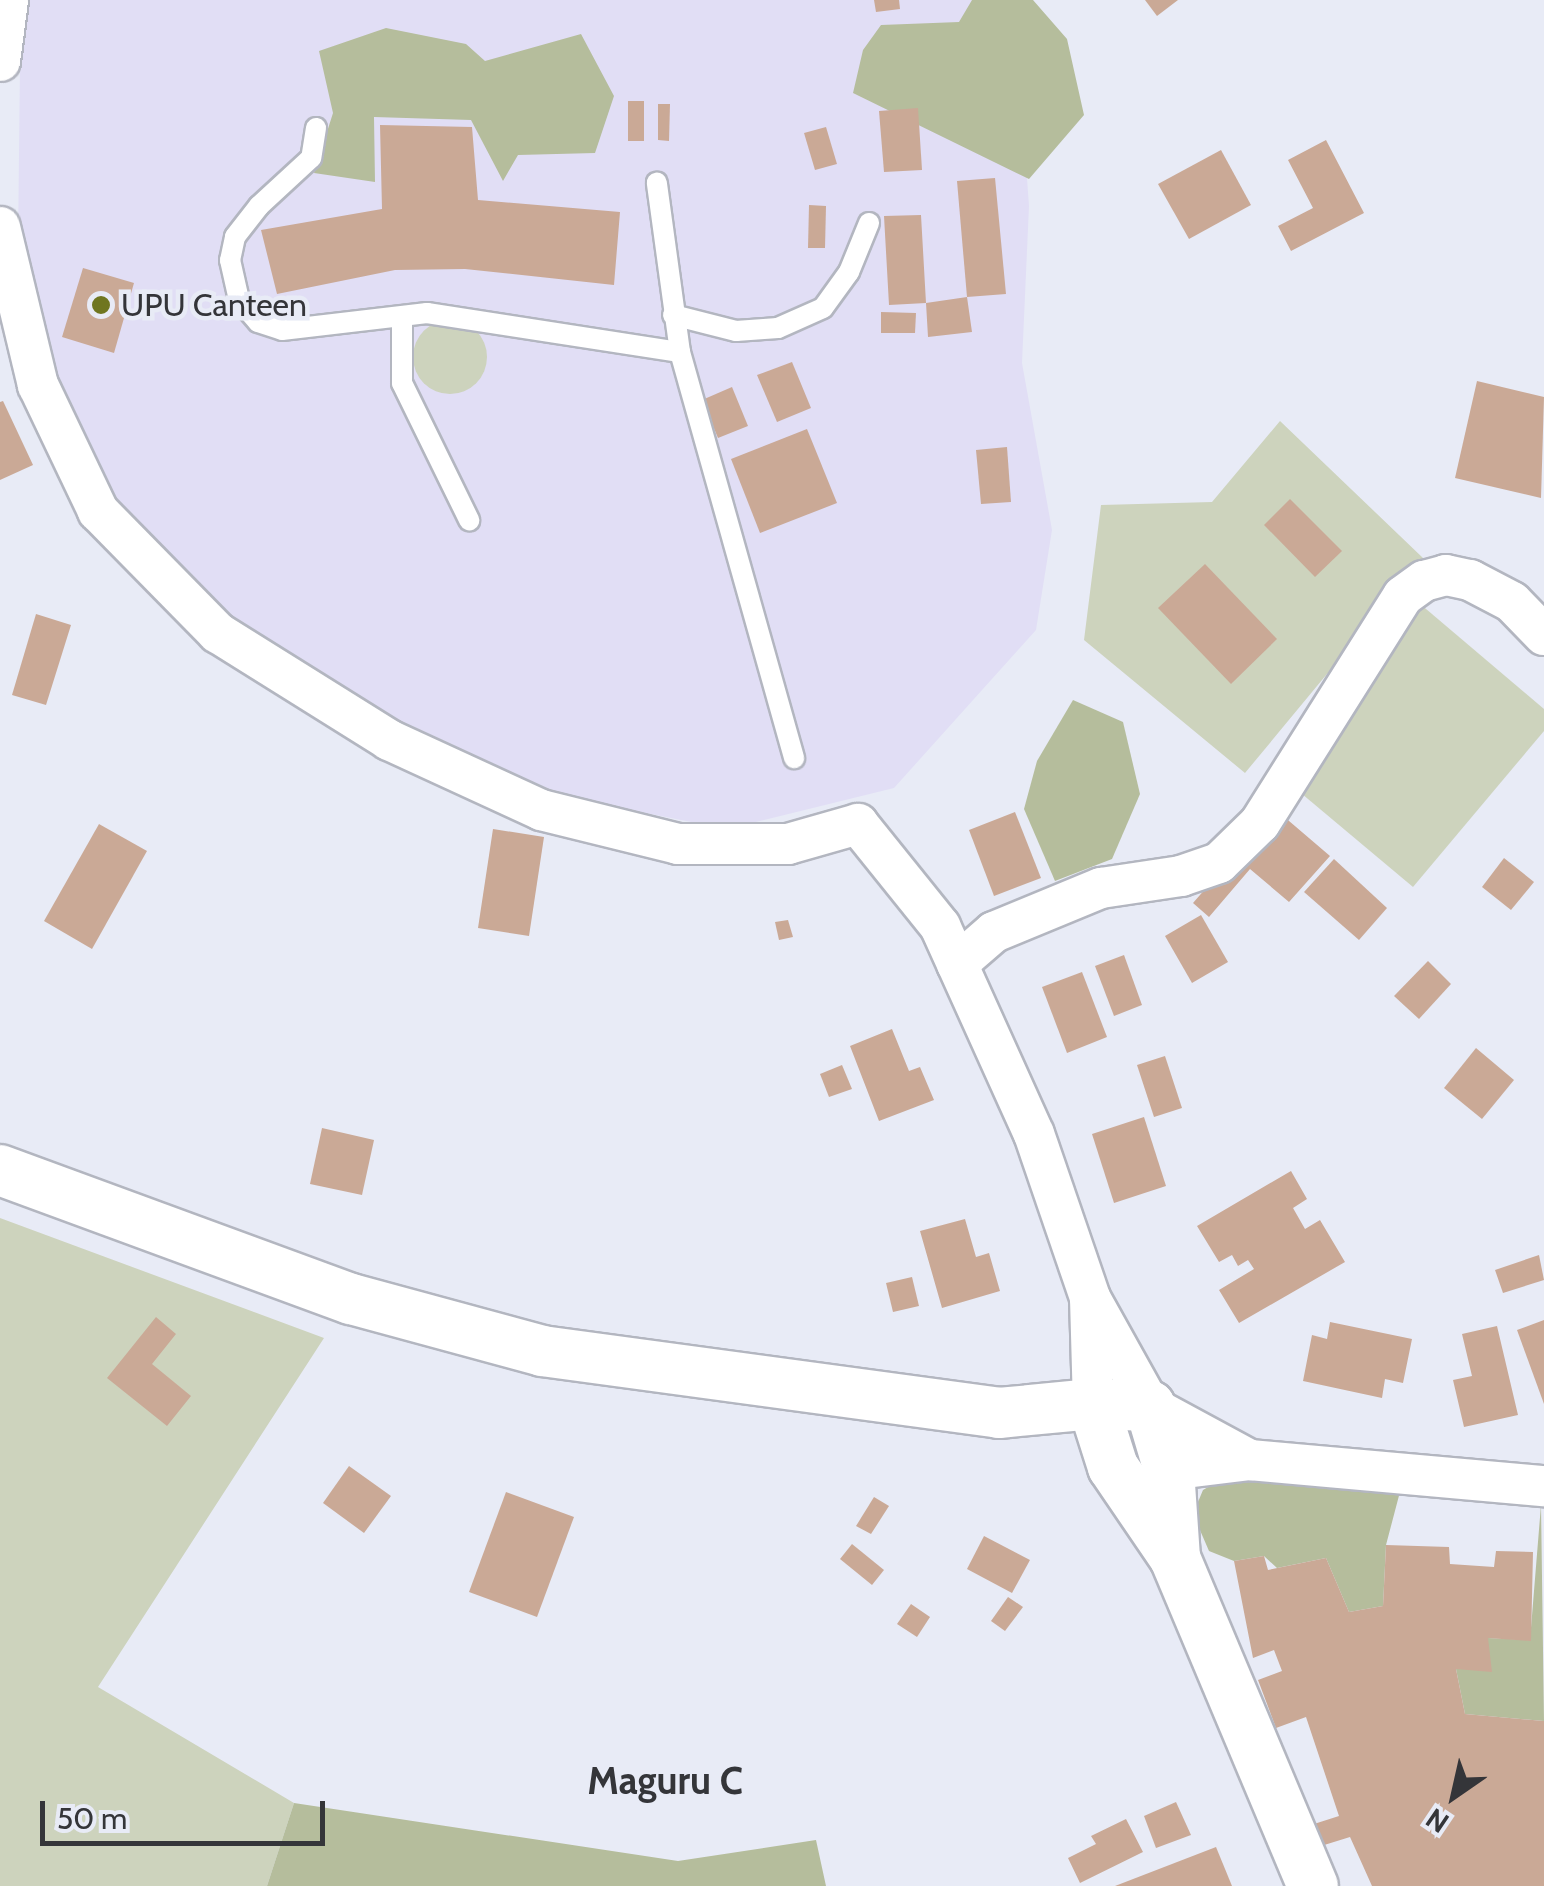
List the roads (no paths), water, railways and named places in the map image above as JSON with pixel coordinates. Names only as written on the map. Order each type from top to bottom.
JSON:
[{"type":"street","points":[[0,61],[8,0]]},
{"type":"street","points":[[0,227],[5,273],[38,385],[98,511],[218,633],[389,740],[541,810],[678,844],[788,844],[858,824],[940,926],[1034,1134],[1090,1298],[1150,1406],[1168,1470],[1175,1558]]},
{"type":"street","points":[[957,964],[994,932],[1102,888],[1182,876],[1219,862],[1260,823],[1403,596],[1424,581],[1446,575],[1528,597],[1544,635]]},
{"type":"street","points":[[0,1170],[351,1299],[542,1351],[1000,1413],[1094,1404],[1150,1406],[1250,1460]]},
{"type":"street","points":[[1090,1298],[1094,1404],[1113,1467],[1175,1558],[1313,1886]]},
{"type":"street","points":[[1000,1413],[1113,1467],[1168,1470],[1250,1460],[1544,1486]]},
{"type":"lane","points":[[316,128],[312,158],[235,237],[230,260],[238,300],[258,322],[282,330],[402,320],[427,313],[680,352]]},
{"type":"lane","points":[[657,184],[680,352],[794,758]]},
{"type":"lane","points":[[673,314],[736,331],[778,328],[823,308],[849,272],[869,223]]},
{"type":"lane","points":[[402,320],[402,383],[469,520]]},
{"type":"place","name":"UPU Canteen","points":[[101,305]]},
{"type":"district","name":"Maguru C","points":[[665,1781]]}]
